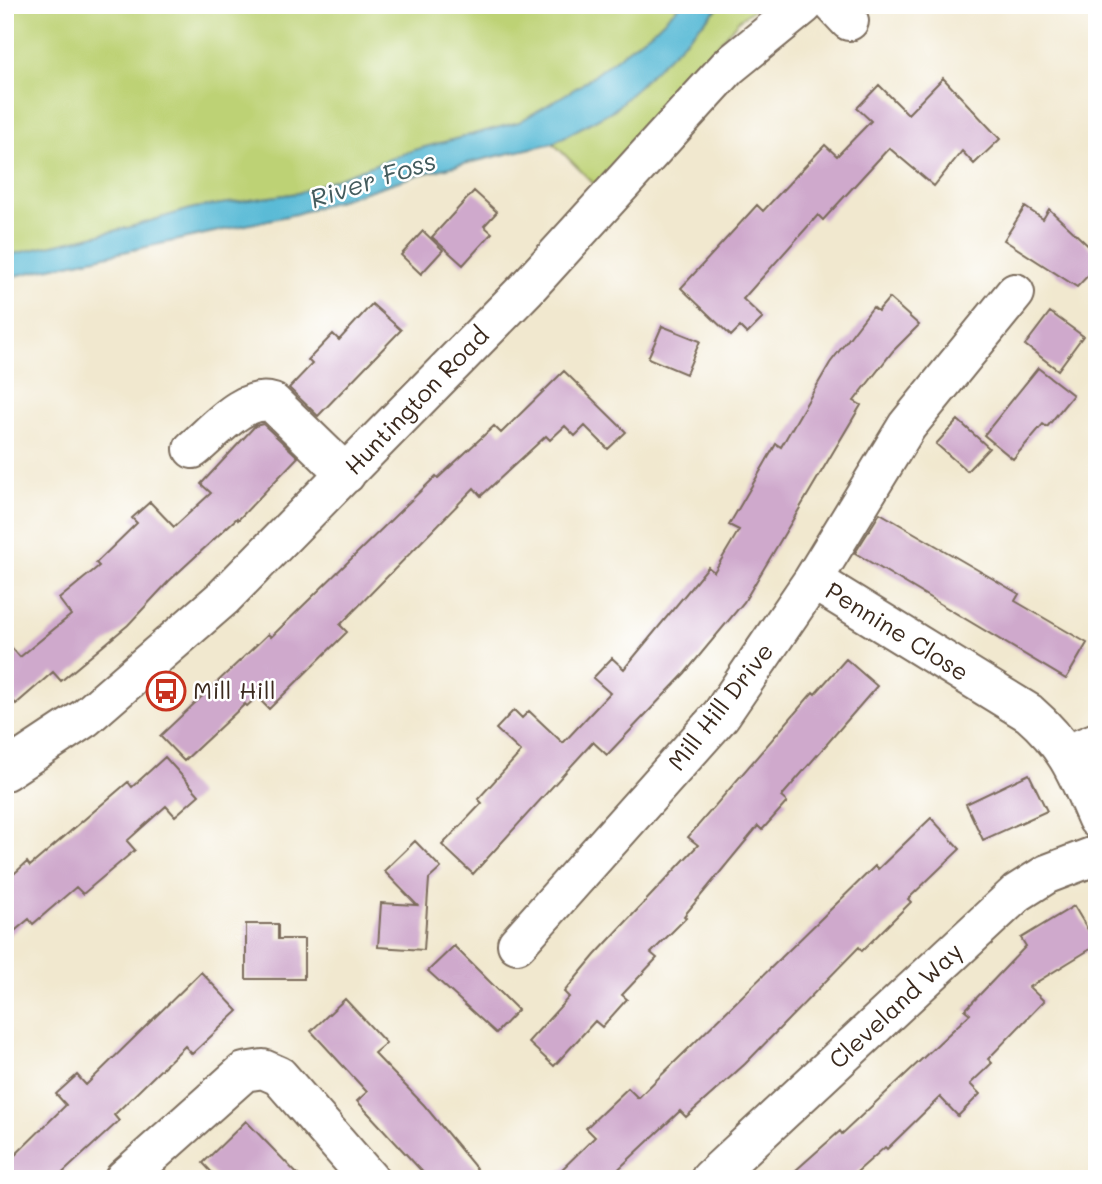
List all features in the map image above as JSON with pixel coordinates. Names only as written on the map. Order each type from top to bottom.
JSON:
[{"type":"street","name":"Huntington Road","points":[[5,771],[85,718],[223,598],[526,289],[728,67],[804,5]]},
{"type":"street","name":"Pennine Close","points":[[1015,293],[907,426],[813,580],[1029,713],[1053,734],[1082,748],[1097,818]]},
{"type":"street","points":[[193,449],[249,403],[267,401],[273,403],[346,474]]},
{"type":"street","name":"Mill Hill Drive","points":[[516,942],[622,828],[721,715],[813,580]]},
{"type":"street","name":"Cleveland Way","points":[[710,1179],[1017,893],[1047,874],[1097,855]]},
{"type":"street","points":[[124,1179],[244,1072],[263,1069],[279,1076],[369,1179]]},
{"type":"green space","points":[[5,5],[680,5],[655,29],[581,85],[519,122],[414,150],[298,193],[194,208],[127,228],[5,256]]},
{"type":"green space","points":[[721,5],[760,5],[740,19],[595,185],[553,143],[615,109]]},
{"type":"water","name":"River Foss","points":[[680,5],[721,5],[615,109],[553,143],[421,174],[296,214],[5,278],[5,256],[127,228],[194,208],[298,193],[414,150],[519,122],[581,85],[655,29]]},
{"type":"building","points":[[943,78],[1000,139],[974,164],[962,151],[934,186],[889,148],[823,220],[818,215],[743,299],[763,318],[747,334],[740,327],[731,336],[681,288],[757,205],[763,211],[825,145],[837,156],[871,121],[857,108],[879,85],[908,114]]},
{"type":"building","points":[[474,191],[497,212],[484,226],[492,233],[463,265],[432,237]]},
{"type":"building","points":[[1025,207],[1043,219],[1049,209],[1097,254],[1097,266],[1077,287],[1004,240]]},
{"type":"building","points":[[423,231],[443,250],[421,274],[401,255]]},
{"type":"building","points":[[889,298],[919,325],[893,351],[854,401],[861,405],[744,602],[685,673],[607,755],[593,742],[473,874],[442,845],[482,803],[478,799],[521,752],[496,729],[514,710],[522,718],[529,711],[563,743],[610,693],[593,678],[612,658],[624,669],[708,567],[714,572],[739,530],[729,525],[776,444],[781,447],[830,363],[873,307],[878,311]]},
{"type":"building","points":[[372,304],[401,330],[318,416],[289,388],[312,364],[308,360],[333,334],[339,340]]},
{"type":"building","points":[[1050,312],[1083,336],[1058,370],[1025,345]]},
{"type":"building","points":[[662,326],[700,341],[686,374],[648,358]]},
{"type":"building","points":[[1038,368],[1073,395],[1047,427],[1043,424],[1013,459],[984,435]]},
{"type":"building","points":[[564,371],[626,432],[608,449],[585,426],[575,436],[565,426],[550,440],[546,436],[481,496],[474,488],[340,625],[347,632],[269,709],[257,697],[247,706],[245,704],[184,761],[160,736],[268,634],[271,637],[436,476],[438,478],[494,426],[501,433]]},
{"type":"building","points":[[958,420],[989,448],[967,471],[936,444]]},
{"type":"building","points":[[263,424],[298,457],[238,520],[237,518],[169,581],[128,625],[61,681],[53,672],[16,704],[5,692],[5,640],[20,657],[71,615],[59,599],[99,566],[96,563],[137,523],[132,518],[150,502],[174,527],[211,493],[201,484],[255,426]]},
{"type":"building","points":[[880,513],[1019,594],[1015,601],[1087,643],[1066,679],[855,553]]},
{"type":"building","points":[[846,659],[877,686],[781,797],[787,802],[762,830],[758,826],[684,916],[686,918],[651,953],[657,958],[622,995],[627,999],[602,1027],[595,1021],[554,1066],[528,1042],[569,997],[564,992],[595,955],[698,845],[688,837],[813,692],[815,694]]},
{"type":"building","points":[[165,757],[199,795],[175,816],[166,806],[127,841],[135,850],[83,894],[76,887],[33,924],[29,919],[5,939],[5,882],[27,862],[30,866],[128,782],[132,787]]},
{"type":"building","points":[[1029,774],[1047,811],[983,840],[966,804]]},
{"type":"building","points":[[931,818],[960,849],[908,899],[911,902],[862,951],[859,947],[745,1064],[686,1117],[680,1111],[608,1179],[552,1179],[595,1137],[586,1128],[628,1088],[638,1098],[875,866],[878,869]]},
{"type":"building","points":[[415,841],[441,868],[429,879],[424,950],[378,947],[381,903],[417,905],[384,871]]},
{"type":"building","points":[[1074,906],[1097,945],[1029,987],[1044,1001],[988,1059],[992,1063],[970,1084],[980,1094],[958,1116],[940,1097],[887,1149],[885,1147],[849,1179],[786,1179],[840,1131],[842,1134],[970,1014],[965,1010],[1026,946],[1021,938]]},
{"type":"building","points":[[246,924],[278,924],[278,939],[304,939],[304,979],[246,979]]},
{"type":"building","points":[[454,946],[518,1010],[496,1033],[428,971]]},
{"type":"building","points":[[201,972],[238,1011],[192,1054],[185,1046],[114,1115],[119,1121],[56,1179],[5,1179],[5,1165],[66,1105],[56,1094],[77,1075],[86,1085]]},
{"type":"building","points":[[345,999],[386,1043],[374,1053],[424,1105],[485,1179],[429,1179],[357,1101],[367,1092],[311,1031]]},
{"type":"building","points":[[246,1121],[302,1179],[218,1179],[203,1163]]},
{"type":"place","name":"Mill Hill","points":[[166,691]]}]
